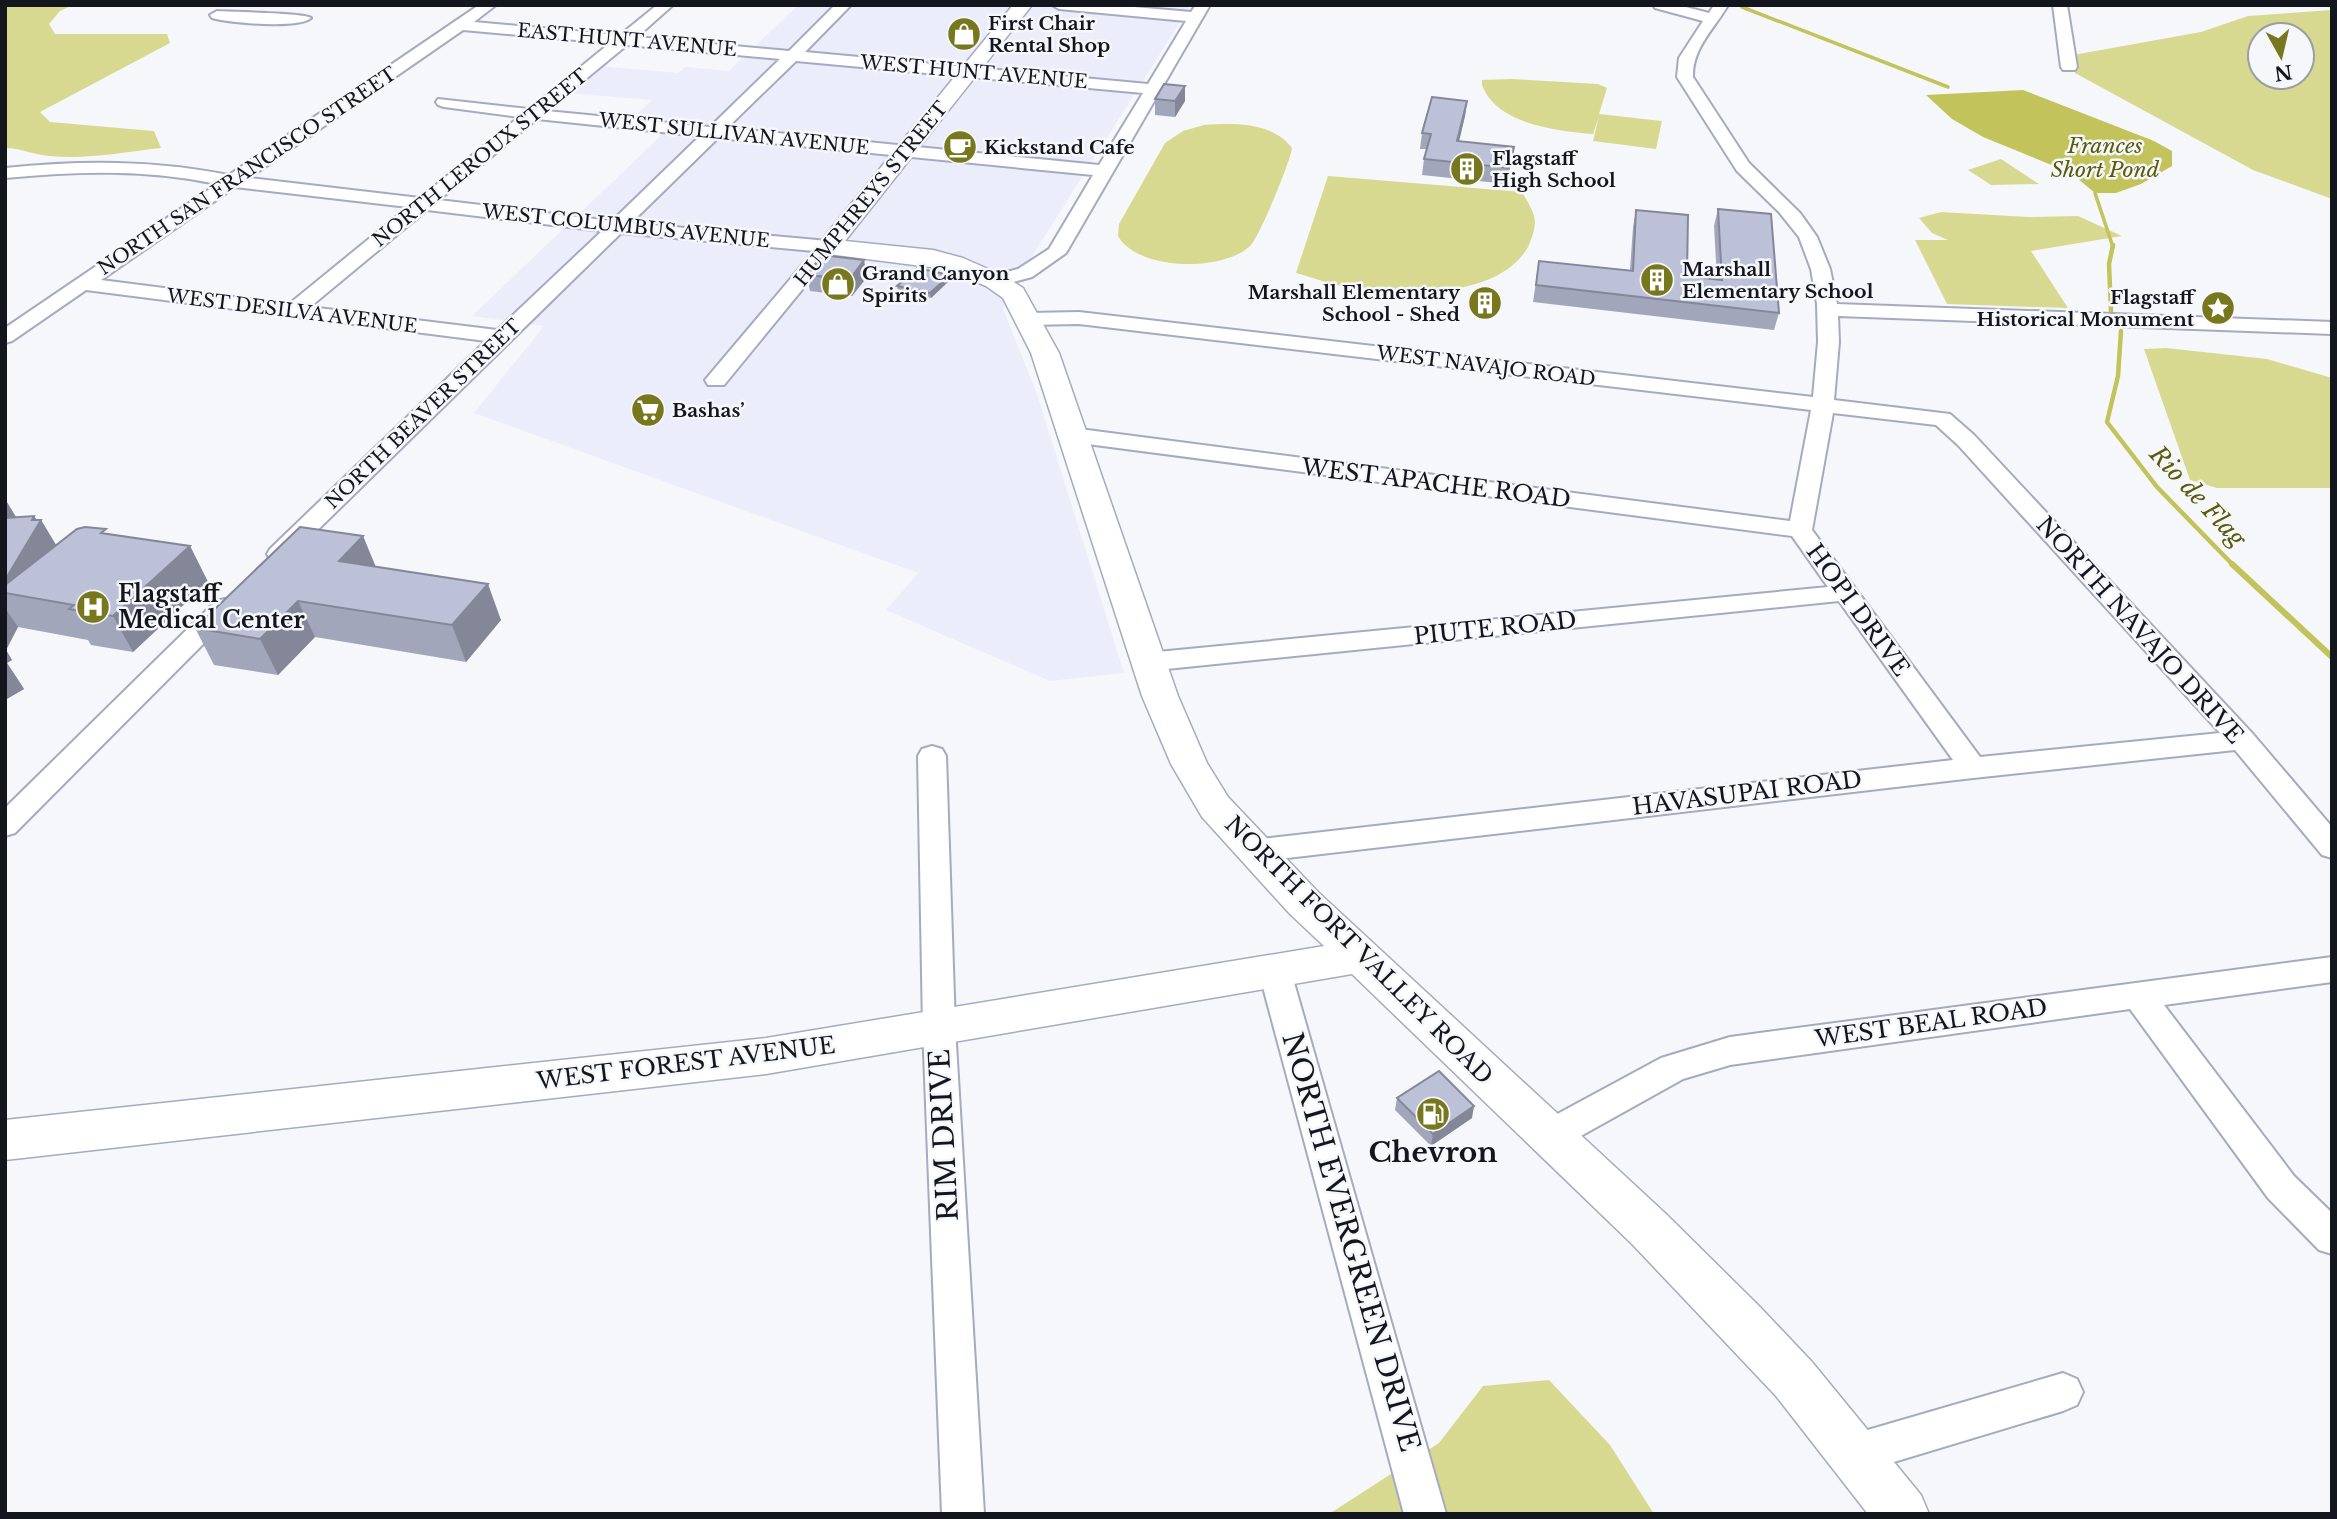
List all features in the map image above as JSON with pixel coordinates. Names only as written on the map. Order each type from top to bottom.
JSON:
[{"type":"main road","name":"HUMPHREYS STREET","points":[[828,247],[1023,5]]},
{"type":"main road","name":"NORTH FORT VALLEY ROAD","points":[[828,247],[933,258],[954,263],[995,281],[1014,293],[1045,353],[1147,662],[1189,764],[1214,807],[1253,851],[1649,1229],[1742,1324],[1794,1379],[1902,1514]]},
{"type":"main road","name":"WEST FOREST AVENUE","points":[[5,1140],[766,1056],[1363,956]]},
{"type":"street","points":[[235,5],[217,15],[262,19],[304,18]]},
{"type":"street","name":"NORTH SAN FRANCISCO STREET","points":[[5,337],[489,5]]},
{"type":"street","name":"NORTH LEROUX STREET","points":[[293,311],[666,5]]},
{"type":"street","name":"NORTH BEAVER STREET","points":[[263,569],[501,337],[620,227],[844,5]]},
{"type":"street","points":[[995,281],[1026,273],[1056,253],[1199,11],[1059,5]]},
{"type":"street","points":[[1660,5],[1717,12]]},
{"type":"street","points":[[2060,5],[2069,66]]},
{"type":"street","name":"HOPI DRIVE","points":[[1717,12],[1691,47],[1683,66],[1685,77],[1742,166],[1779,201],[1809,239],[1825,282],[1829,310],[1823,406],[1800,530],[1973,768]]},
{"type":"street","name":"EAST HUNT AVENUE","points":[[461,25],[794,55]]},
{"type":"street","name":"WEST HUNT AVENUE","points":[[794,55],[1154,89]]},
{"type":"street","name":"WEST SULLIVAN AVENUE","points":[[444,102],[532,114],[1104,172]]},
{"type":"street","name":"WEST COLUMBUS AVENUE","points":[[5,173],[105,164],[185,171],[230,181],[620,227],[828,247]]},
{"type":"street","name":"HUMPHREYS STREET","points":[[716,380],[828,247]]},
{"type":"street","name":"WEST DESILVA AVENUE","points":[[83,284],[501,337]]},
{"type":"street","points":[[1829,310],[2332,328]]},
{"type":"street","name":"WEST NAVAJO ROAD","points":[[1029,319],[1079,318],[1942,419]]},
{"type":"street","name":"NORTH NAVAJO DRIVE","points":[[1942,419],[1966,440],[2242,740],[2332,847]]},
{"type":"street","name":"WEST APACHE ROAD","points":[[1072,435],[1800,530]]},
{"type":"street","points":[[5,826],[244,588]]},
{"type":"street","name":"PIUTE ROAD","points":[[1147,662],[1844,593]]},
{"type":"street","name":"HAVASUPAI ROAD","points":[[1253,851],[1973,768],[2242,740]]},
{"type":"street","name":"RIM DRIVE","points":[[932,756],[939,1027],[963,1514]]},
{"type":"street","name":"WEST BEAL ROAD","points":[[1549,1136],[1673,1068],[1730,1051],[2332,969]]},
{"type":"street","name":"NORTH EVERGREEN DRIVE","points":[[1275,972],[1425,1514]]},
{"type":"street","points":[[2138,995],[2281,1187],[2332,1238]]},
{"type":"street","points":[[1854,1454],[2063,1392]]},
{"type":"shaded area","points":[[798,5],[1191,5],[1010,291],[1003,309],[1037,394],[1124,673],[1050,681],[886,610],[918,573],[474,413],[544,326],[472,316],[673,124],[631,119],[652,100],[567,93],[600,66],[678,73],[685,67],[729,71]]},
{"type":"green space","points":[[5,5],[73,5],[60,11],[49,24],[55,34],[167,34],[170,43],[40,112],[50,122],[154,131],[161,148],[63,157],[5,148]]},
{"type":"green space","points":[[2332,10],[2332,199],[2253,170],[2075,73],[2073,55],[2201,32],[2248,16]]},
{"type":"green space","points":[[1482,80],[1598,84],[1607,88],[1599,114],[1662,121],[1656,149],[1593,141],[1599,116],[1593,134],[1562,131],[1514,117],[1500,109],[1489,98],[1482,85]]},
{"type":"green space","points":[[1204,125],[1252,126],[1274,133],[1292,148],[1267,215],[1254,240],[1237,254],[1202,263],[1161,261],[1128,248],[1118,236],[1119,224],[1165,143],[1183,131]]},
{"type":"green space","points":[[2001,159],[2039,184],[1991,185],[1968,170]]},
{"type":"green space","points":[[1328,176],[1522,192],[1534,216],[1534,232],[1528,247],[1514,264],[1473,285],[1449,290],[1399,292],[1332,284],[1296,273]]},
{"type":"green space","points":[[1941,212],[2028,217],[2078,216],[2122,236],[2031,251],[2068,308],[1947,304],[1915,240],[1948,240],[1932,233],[1919,218]]},
{"type":"green space","points":[[2166,348],[2267,359],[2332,378],[2332,488],[2217,488],[2190,480],[2144,349]]},
{"type":"green space","points":[[1549,1380],[1610,1445],[1654,1514],[1329,1514],[1439,1443],[1483,1386]]},
{"type":"water","name":"Frances Short Pond","points":[[2023,90],[2154,141],[2172,151],[2172,166],[2141,184],[2116,193],[2095,193],[2071,173],[1983,137],[1952,119],[1926,95]]},
{"type":"building","points":[[1164,84],[1185,86],[1175,101],[1155,99]]},
{"type":"building","points":[[1432,97],[1467,101],[1457,141],[1514,147],[1509,168],[1424,159],[1431,134],[1422,133]]},
{"type":"building","name":"Marshall Elementary School","points":[[1718,209],[1771,214],[1779,313],[1536,285],[1539,261],[1633,271],[1636,210],[1688,215],[1687,276],[1722,280]]},
{"type":"building","points":[[822,255],[864,260],[850,279],[807,275]]},
{"type":"building","points":[[917,268],[950,275],[930,293],[897,286]]},
{"type":"building","points":[[34,516],[32,520],[41,520],[5,580],[5,518]]},
{"type":"building","points":[[300,527],[363,536],[339,561],[488,584],[452,625],[298,601],[260,639],[195,628]]},
{"type":"building","points":[[77,529],[106,529],[101,533],[190,546],[113,616],[69,609],[74,605],[5,593],[5,585]]},
{"type":"building","name":"Chevron","points":[[1439,1071],[1474,1106],[1433,1134],[1397,1098]]},
{"type":"waterway","name":"Rio de Flag","points":[[1742,7],[1948,87]]},
{"type":"waterway","name":"Rio de Flag","points":[[2095,193],[2113,246]]},
{"type":"waterway","name":"Rio de Flag","points":[[2111,311],[2109,264],[2113,246]]},
{"type":"waterway","name":"Rio de Flag","points":[[2121,331],[2118,376],[2107,422],[2157,487],[2233,565]]},
{"type":"waterway","name":"Rio de Flag","points":[[2233,565],[2332,657]]},
{"type":"place","name":"First Chair Rental Shop","points":[[964,34]]},
{"type":"place","name":"Kickstand Cafe","points":[[960,147]]},
{"type":"place","name":"Flagstaff High School","points":[[1467,169]]},
{"type":"place","name":"Marshall Elementary School","points":[[1657,280]]},
{"type":"place","name":"Grand Canyon Spirits","points":[[838,284]]},
{"type":"place","name":"Marshall Elementary School - Shed","points":[[1485,303]]},
{"type":"place","name":"Flagstaff Historical Monument","points":[[2218,308]]},
{"type":"place","name":"Bashas’","points":[[648,410]]},
{"type":"place","name":"Flagstaff Medical Center","points":[[93,607]]},
{"type":"place","name":"Chevron","points":[[1433,1114]]}]
